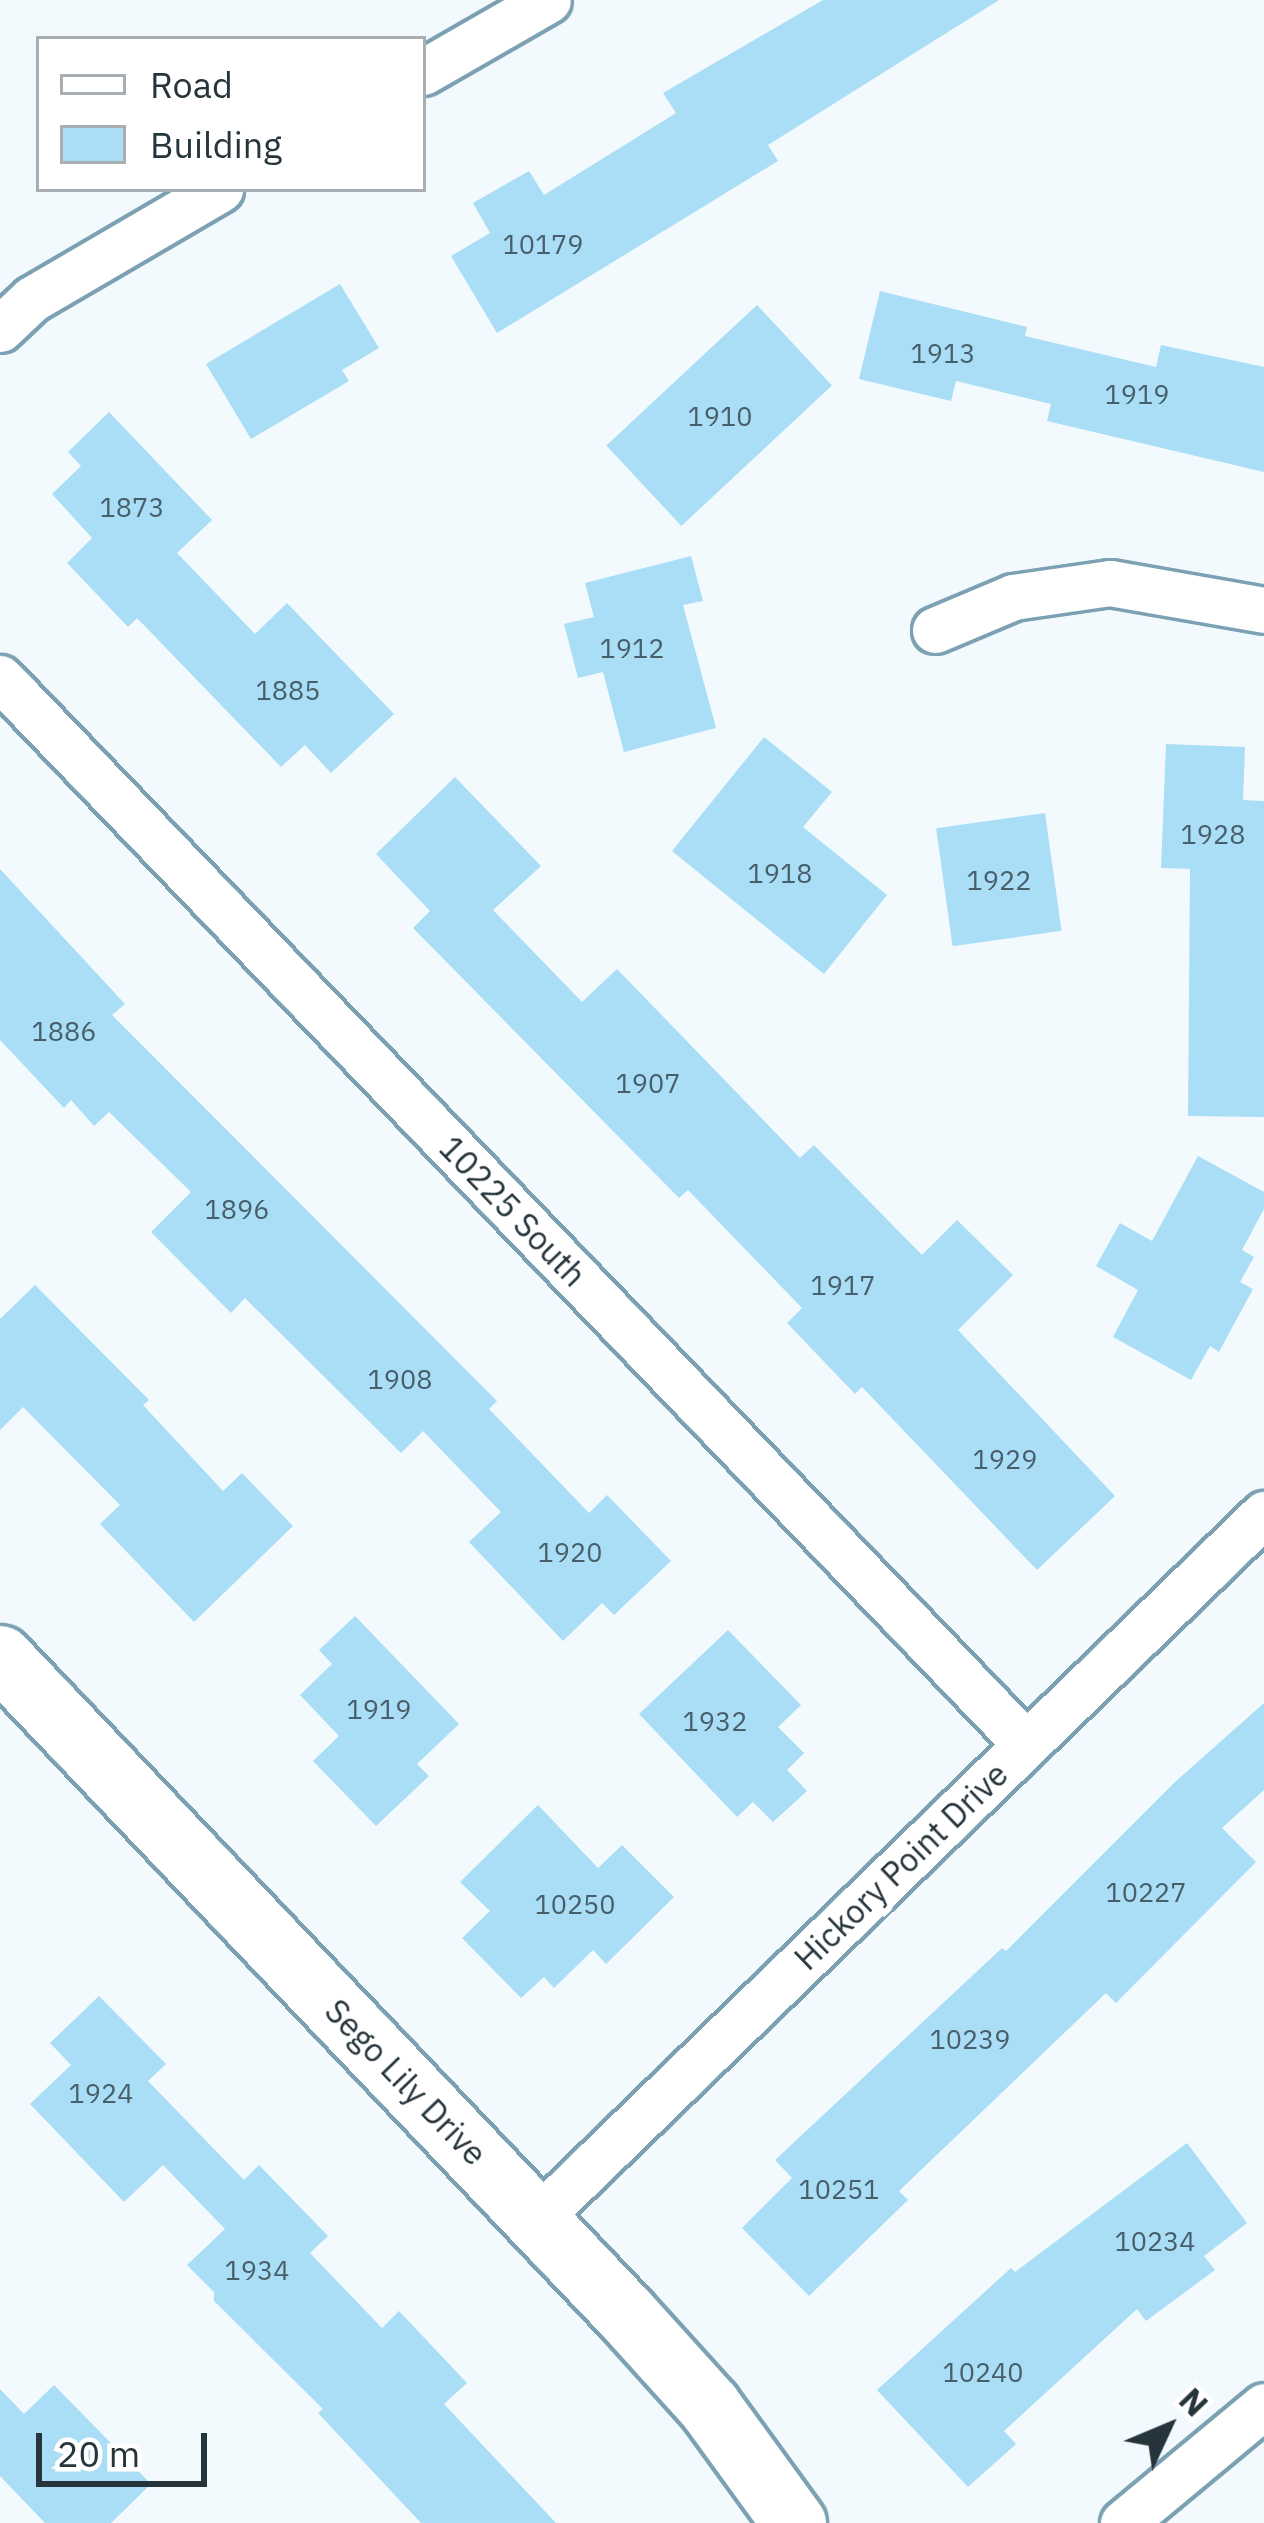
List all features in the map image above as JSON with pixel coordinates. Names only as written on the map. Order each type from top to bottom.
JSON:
[{"type":"street","points":[[426,70],[548,0]]},
{"type":"street","points":[[0,328],[32,299],[215,192]]},
{"type":"street","points":[[935,630],[1013,597],[1110,583],[1264,610]]},
{"type":"street","name":"10225 South","points":[[0,678],[1026,1744]]},
{"type":"street","name":"Hickory Point Drive","points":[[537,2218],[1264,1514]]},
{"type":"street","name":"Sego Lily Drive","points":[[0,1657],[537,2218],[709,2406],[794,2523]]},
{"type":"street","points":[[1123,2523],[1264,2406]]},
{"type":"building","points":[[823,0],[999,0],[768,145],[778,161],[497,333],[451,256],[490,233],[473,203],[529,171],[544,195],[676,113],[663,93]]},
{"type":"building","points":[[340,284],[379,348],[342,370],[349,381],[251,439],[206,364]]},
{"type":"building","points":[[880,291],[1027,327],[1025,336],[1156,367],[1161,345],[1264,367],[1264,472],[1047,421],[1051,404],[956,381],[951,401],[859,379]]},
{"type":"building","points":[[757,305],[832,385],[681,526],[606,445]]},
{"type":"building","points":[[109,412],[212,520],[177,553],[255,634],[287,603],[394,714],[331,773],[305,745],[281,767],[137,618],[128,627],[67,563],[92,538],[52,494],[81,466],[68,452]]},
{"type":"building","points":[[691,556],[703,601],[683,605],[716,728],[624,752],[603,672],[578,678],[564,624],[594,617],[585,583]]},
{"type":"building","points":[[764,737],[832,792],[803,827],[887,895],[824,974],[672,851]]},
{"type":"building","points":[[1166,744],[1245,747],[1243,800],[1264,801],[1264,1117],[1188,1116],[1190,869],[1161,868]]},
{"type":"building","points":[[455,777],[541,866],[493,910],[582,1002],[617,969],[800,1158],[814,1145],[922,1255],[957,1220],[1013,1275],[958,1330],[1115,1496],[1037,1570],[862,1387],[855,1394],[787,1323],[802,1308],[688,1190],[679,1198],[413,928],[430,911],[376,854]]},
{"type":"building","points":[[1045,813],[1062,931],[953,946],[936,828]]},
{"type":"building","points":[[0,869],[125,1004],[112,1015],[497,1401],[489,1409],[589,1513],[607,1495],[671,1561],[614,1615],[602,1603],[563,1641],[469,1542],[501,1512],[423,1431],[401,1453],[245,1298],[231,1313],[151,1232],[191,1192],[109,1112],[94,1126],[71,1100],[64,1108],[0,1040]]},
{"type":"building","points":[[1198,1156],[1264,1192],[1264,1209],[1242,1250],[1254,1257],[1240,1282],[1253,1289],[1219,1352],[1210,1346],[1191,1380],[1113,1337],[1138,1290],[1096,1266],[1120,1223],[1152,1241]]},
{"type":"building","points":[[35,1285],[149,1400],[143,1405],[223,1491],[242,1473],[293,1526],[194,1622],[100,1524],[120,1505],[23,1407],[0,1430],[0,1319]]},
{"type":"building","points":[[355,1616],[459,1724],[417,1764],[429,1776],[376,1826],[313,1761],[339,1736],[300,1695],[332,1664],[319,1650]]},
{"type":"building","points":[[728,1630],[801,1705],[778,1727],[804,1753],[787,1770],[807,1791],[773,1822],[753,1802],[737,1817],[639,1714]]},
{"type":"building","points":[[1264,1703],[1264,1790],[1222,1828],[1256,1862],[1116,2003],[1106,1993],[899,2191],[908,2200],[809,2296],[742,2228],[792,2178],[775,2160],[1002,1948],[1006,1951],[1175,1782]]},
{"type":"building","points":[[538,1805],[598,1868],[622,1845],[674,1897],[606,1964],[593,1950],[554,1988],[544,1977],[521,1998],[462,1938],[490,1911],[460,1882]]},
{"type":"building","points":[[99,1996],[166,2064],[148,2081],[244,2180],[259,2165],[328,2236],[310,2253],[382,2328],[399,2311],[467,2383],[444,2404],[556,2523],[421,2523],[318,2413],[323,2409],[214,2301],[214,2292],[187,2265],[225,2229],[163,2165],[124,2202],[30,2104],[71,2065],[50,2043]]},
{"type":"building","points":[[1187,2143],[1247,2223],[1204,2256],[1215,2270],[1146,2321],[1137,2309],[1004,2431],[1016,2444],[968,2487],[877,2390],[1011,2268],[1015,2272]]},
{"type":"building","points":[[54,2385],[151,2484],[111,2523],[45,2523],[0,2476],[0,2389],[24,2414]]}]
